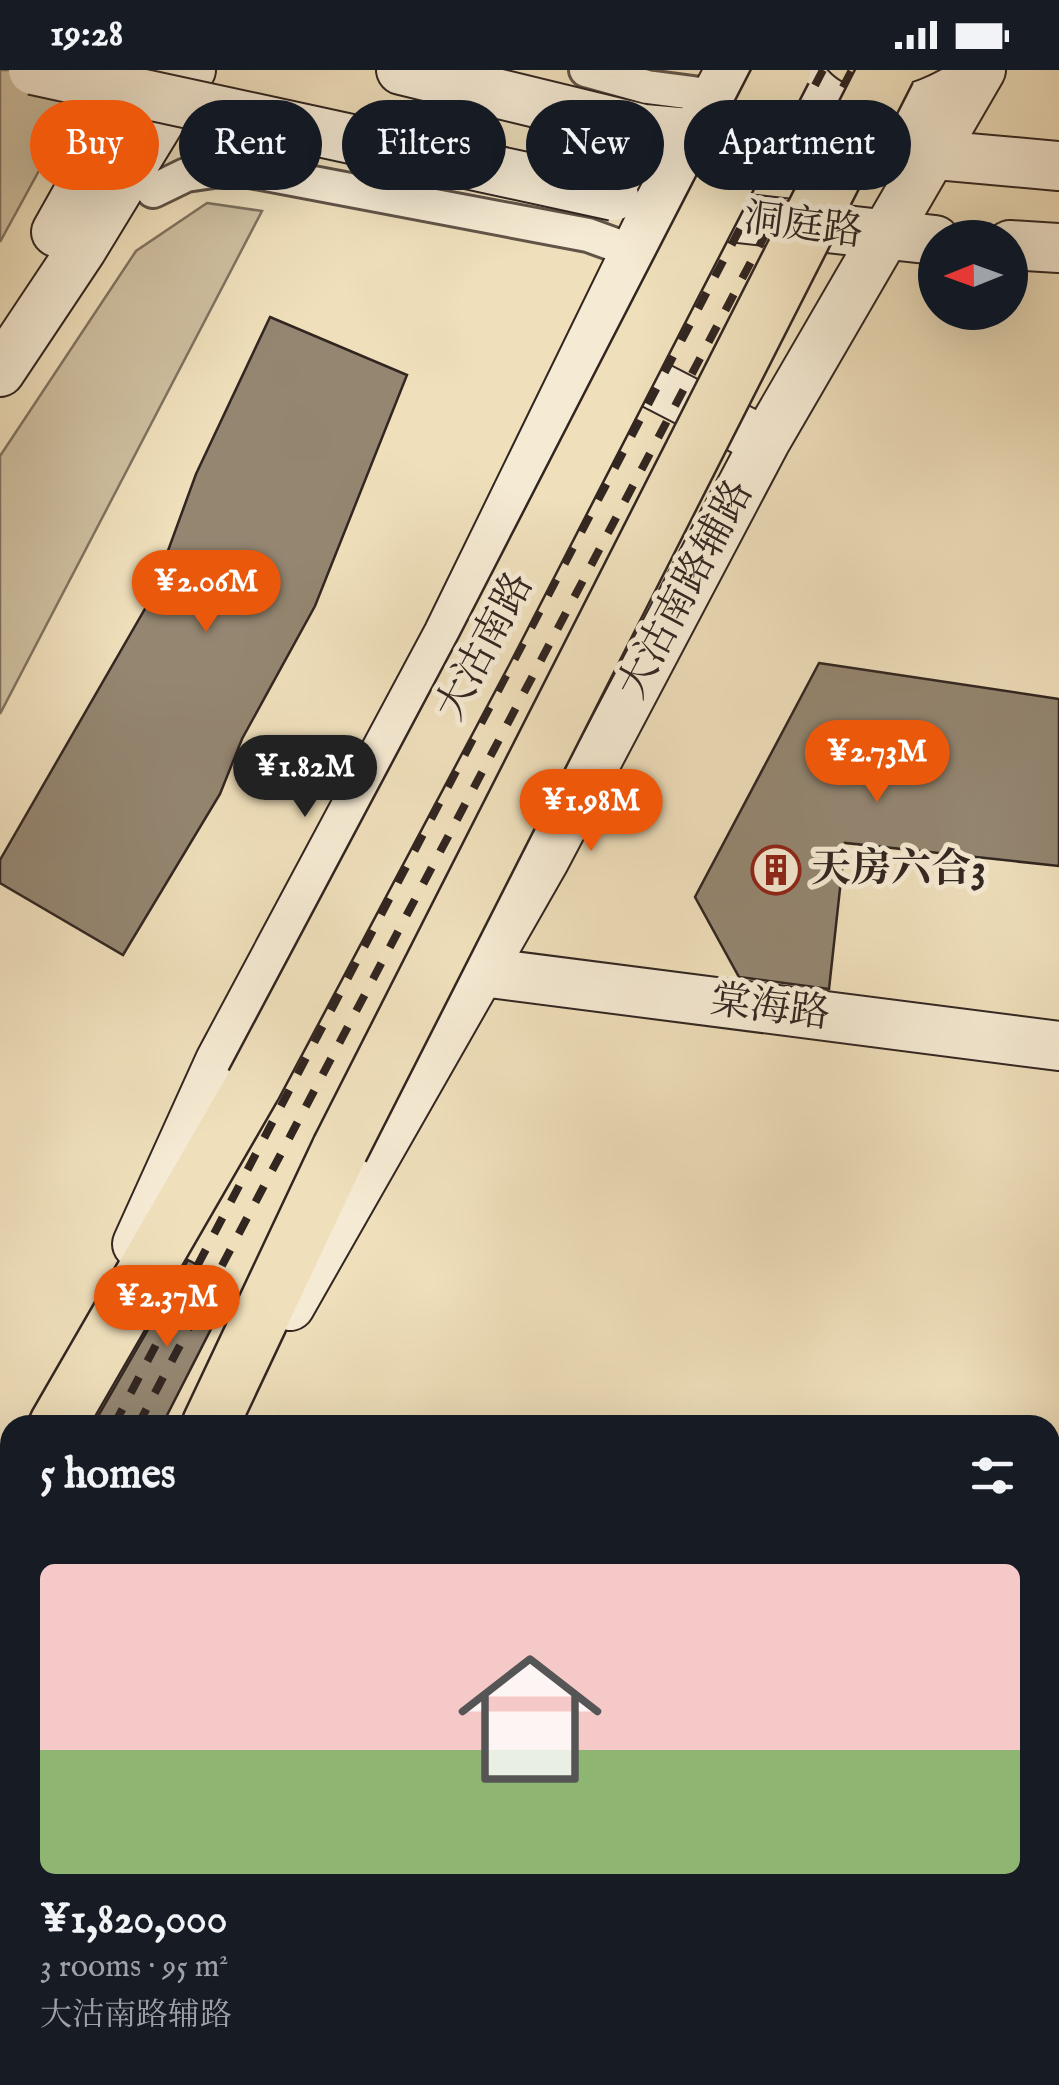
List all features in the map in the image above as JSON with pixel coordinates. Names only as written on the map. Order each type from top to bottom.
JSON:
[{"type":"highway","name":"大沽南路","points":[[62,1415],[254,1084],[484,651],[782,70]]},
{"type":"highway","points":[[215,1415],[340,1149],[887,70]]},
{"type":"street","name":"洞庭路","points":[[34,70],[635,202],[918,239]]},
{"type":"street","points":[[0,318],[54,236],[147,70]]},
{"type":"street","points":[[0,372],[82,249],[191,70]]},
{"type":"street","name":"洞庭路","points":[[401,70],[644,129],[684,113]]},
{"type":"street","points":[[586,70],[710,100]]},
{"type":"street","points":[[796,70],[812,93],[843,108],[875,114],[920,110],[978,73]]},
{"type":"street","name":"大沽南路辅路","points":[[225,1415],[482,972],[765,442],[978,73]]},
{"type":"street","points":[[61,1415],[220,1061],[448,636],[589,351],[635,252],[635,202],[684,139]]},
{"type":"street","name":"洞庭路","points":[[911,153],[1059,166]]},
{"type":"street","points":[[159,188],[186,174],[234,168],[588,235],[635,252]]},
{"type":"street","points":[[82,249],[154,190]]},
{"type":"street","points":[[1028,246],[1059,248]]},
{"type":"street","points":[[589,351],[765,442]]},
{"type":"street","name":"棠海路","points":[[482,972],[1059,1046]]},
{"type":"shaded area","points":[[0,70],[94,70],[78,100],[30,100],[30,187],[0,242]]},
{"type":"shaded area","points":[[207,203],[262,211],[0,714],[0,456],[136,251]]},
{"type":"building","points":[[270,317],[407,375],[315,606],[242,739],[220,794],[123,955],[0,883],[0,860],[150,600],[196,474]]},
{"type":"building","points":[[819,663],[1059,699],[1059,866],[845,843],[829,989],[739,977],[695,897]]},
{"type":"building","points":[[188,1260],[234,1284],[167,1415],[99,1415]]},
{"type":"railway","points":[[119,1415],[823,70]]},
{"type":"railway","points":[[143,1415],[852,70]]},
{"type":"place","name":"天房六合3","points":[[776,870]]}]
